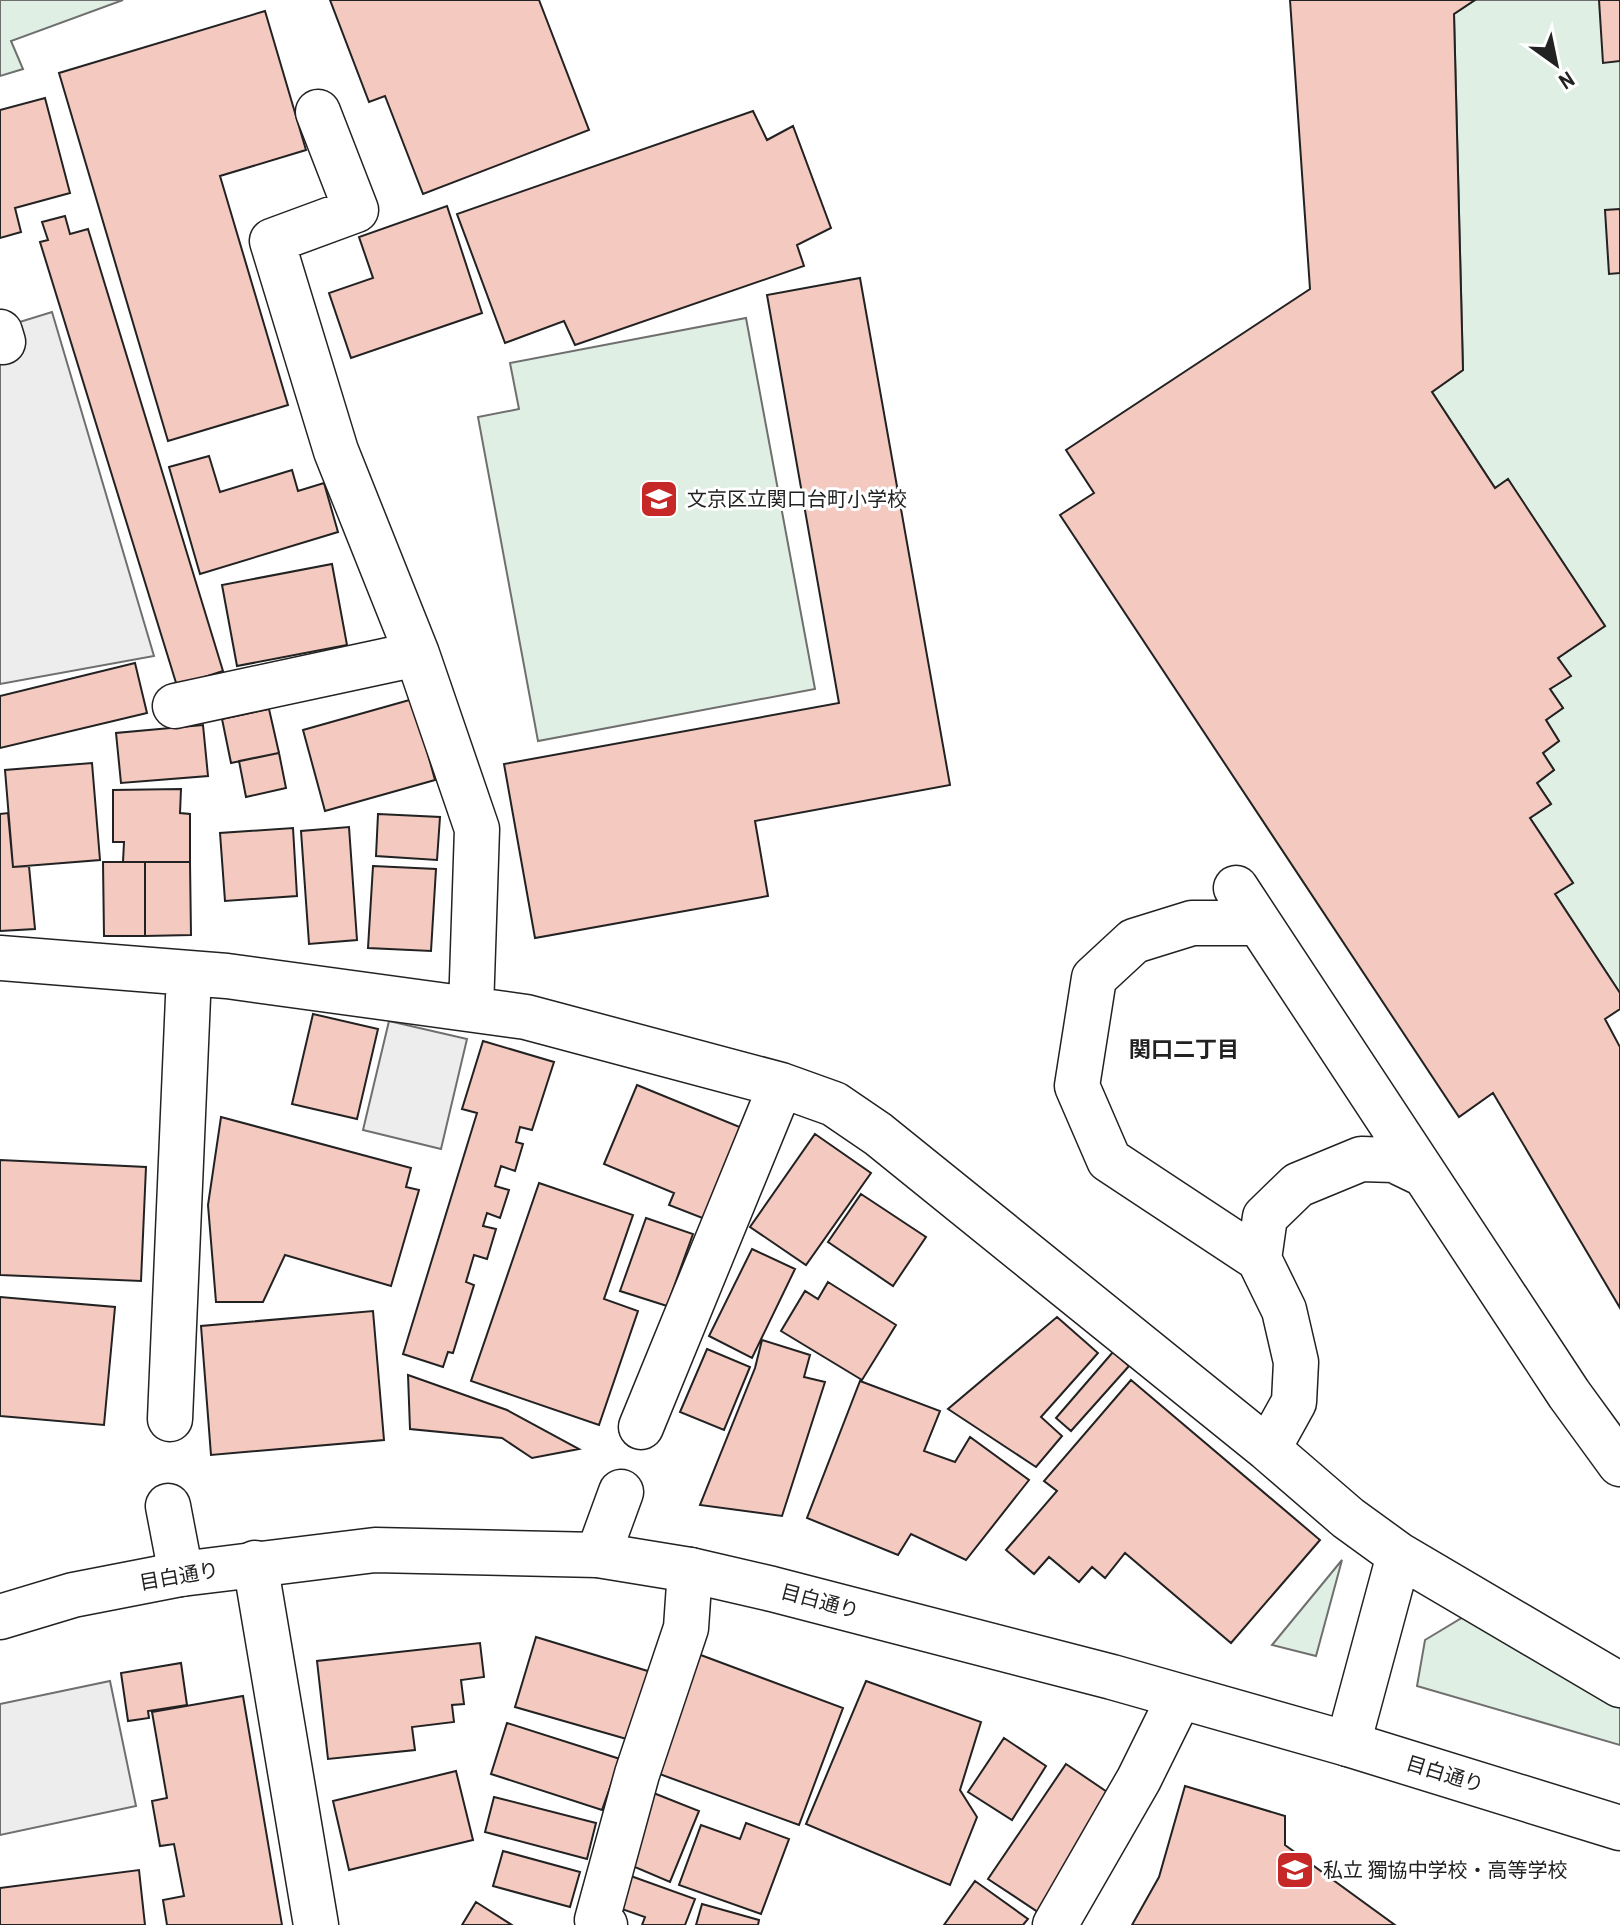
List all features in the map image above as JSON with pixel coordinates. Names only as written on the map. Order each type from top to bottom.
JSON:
[{"type":"street","points":[[318,112],[356,210],[272,241],[336,451],[417,654],[477,829],[471,1009]]},
{"type":"street","points":[[175,706],[417,654]]},
{"type":"street","points":[[1268,1449],[1294,1402],[1296,1362],[1284,1310],[1259,1259],[1109,1160],[1077,1086],[1094,978],[1134,941],[1248,906],[1569,1394],[1620,1464]]},
{"type":"street","points":[[0,958],[227,976],[526,1017],[781,1085],[834,1104],[878,1134],[1268,1449],[1348,1518],[1399,1555],[1620,1685]]},
{"type":"street","points":[[170,1419],[189,974]]},
{"type":"street","points":[[641,1427],[781,1085]]},
{"type":"street","points":[[1259,1259],[1265,1217],[1298,1185],[1361,1159],[1394,1160],[1423,1174]]},
{"type":"street","points":[[598,1555],[621,1492]]},
{"type":"street","points":[[168,1506],[181,1574]]},
{"type":"street","name":"目白通り","points":[[0,1617],[73,1595],[181,1574],[375,1550],[598,1555],[690,1570],[772,1589],[1112,1677],[1348,1744],[1620,1828]]},
{"type":"street","points":[[1348,1744],[1399,1555]]},
{"type":"street","points":[[255,1563],[316,1925]]},
{"type":"street","points":[[605,1925],[597,1920],[613,1861],[637,1774],[686,1628],[690,1570]]},
{"type":"street","points":[[1055,1925],[1139,1779],[1179,1698]]},
{"type":"green space","points":[[0,0],[123,0],[11,41],[23,69],[0,76]]},
{"type":"green space","points":[[1475,0],[1620,0],[1620,993],[1555,894],[1573,883],[1530,818],[1551,804],[1537,783],[1554,770],[1543,753],[1559,741],[1546,720],[1563,708],[1550,689],[1570,676],[1558,658],[1605,626],[1508,480],[1495,488],[1432,392],[1463,370],[1454,14]]},
{"type":"green space","points":[[746,318],[815,689],[538,741],[478,417],[519,409],[510,363]]},
{"type":"green space","points":[[1342,1560],[1316,1656],[1272,1645]]},
{"type":"green space","points":[[1465,1616],[1620,1706],[1620,1745],[1417,1686],[1425,1640]]},
{"type":"shaded area","points":[[52,312],[154,656],[0,684],[0,328]]},
{"type":"shaded area","points":[[389,1021],[467,1039],[441,1149],[363,1130]]},
{"type":"shaded area","points":[[110,1681],[136,1806],[0,1835],[0,1704]]},
{"type":"building","points":[[330,0],[539,0],[589,130],[423,194],[385,96],[369,102]]},
{"type":"building","points":[[1290,0],[1475,0],[1454,14],[1463,370],[1432,392],[1495,488],[1508,479],[1605,626],[1558,658],[1571,676],[1550,689],[1563,708],[1546,720],[1559,741],[1543,753],[1554,770],[1537,783],[1551,804],[1530,818],[1573,883],[1555,894],[1620,993],[1620,1009],[1605,1019],[1620,1047],[1620,1308],[1493,1093],[1459,1117],[1060,515],[1094,493],[1066,450],[1310,289]]},
{"type":"building","points":[[1599,0],[1620,0],[1620,61],[1603,63]]},
{"type":"building","points":[[265,11],[306,150],[220,176],[288,405],[168,441],[59,73]]},
{"type":"building","points":[[45,98],[70,193],[15,208],[21,232],[0,238],[0,110]]},
{"type":"building","points":[[753,111],[767,140],[793,126],[831,228],[797,245],[804,266],[575,345],[564,321],[505,343],[457,214]]},
{"type":"building","points":[[447,206],[482,313],[351,358],[329,293],[373,278],[359,237]]},
{"type":"building","points":[[1620,209],[1620,273],[1609,274],[1605,210]]},
{"type":"building","points":[[65,216],[70,234],[88,229],[223,671],[177,686],[40,242],[48,240],[42,222]]},
{"type":"building","points":[[860,278],[950,785],[755,821],[768,896],[535,938],[504,764],[839,703],[767,295]]},
{"type":"building","points":[[209,456],[220,492],[292,470],[298,491],[324,483],[338,532],[200,574],[169,467]]},
{"type":"building","points":[[332,564],[347,645],[237,666],[222,585]]},
{"type":"building","points":[[135,663],[147,713],[0,748],[0,696]]},
{"type":"building","points":[[413,699],[435,780],[325,811],[303,730]]},
{"type":"building","points":[[269,709],[279,753],[231,763],[222,719]]},
{"type":"building","points":[[203,725],[208,776],[121,783],[116,733]]},
{"type":"building","points":[[279,753],[286,788],[246,797],[239,761]]},
{"type":"building","points":[[92,763],[100,860],[13,867],[5,770]]},
{"type":"building","points":[[181,789],[180,813],[190,814],[190,862],[123,862],[124,842],[113,842],[113,790]]},
{"type":"building","points":[[8,813],[13,867],[29,866],[35,929],[0,931],[0,814]]},
{"type":"building","points":[[378,814],[440,817],[437,860],[376,856]]},
{"type":"building","points":[[349,827],[357,940],[309,944],[301,831]]},
{"type":"building","points":[[293,828],[297,896],[225,901],[220,833]]},
{"type":"building","points":[[103,862],[145,862],[145,936],[104,936]]},
{"type":"building","points":[[145,862],[190,862],[191,935],[145,936]]},
{"type":"building","points":[[373,866],[436,869],[431,951],[368,948]]},
{"type":"building","points":[[313,1014],[378,1029],[357,1119],[292,1104]]},
{"type":"building","points":[[483,1041],[554,1062],[532,1130],[520,1127],[516,1142],[523,1144],[515,1171],[501,1166],[495,1186],[509,1190],[500,1218],[487,1213],[483,1226],[496,1229],[487,1259],[474,1255],[466,1282],[474,1285],[453,1353],[448,1352],[443,1367],[403,1354],[477,1113],[462,1109]]},
{"type":"building","points":[[637,1085],[747,1130],[710,1221],[669,1205],[674,1193],[604,1164]]},
{"type":"building","points":[[221,1117],[411,1168],[406,1187],[419,1190],[391,1286],[285,1255],[263,1302],[216,1302],[208,1205]]},
{"type":"building","points":[[815,1134],[871,1173],[806,1265],[750,1227]]},
{"type":"building","points":[[0,1160],[146,1167],[141,1281],[0,1275]]},
{"type":"building","points":[[539,1183],[633,1215],[604,1299],[638,1311],[599,1425],[471,1381]]},
{"type":"building","points":[[861,1194],[926,1237],[893,1286],[828,1242]]},
{"type":"building","points":[[646,1218],[693,1234],[667,1306],[620,1291]]},
{"type":"building","points":[[752,1249],[795,1269],[752,1358],[709,1336]]},
{"type":"building","points":[[828,1282],[896,1325],[862,1380],[781,1331],[805,1291],[818,1299]]},
{"type":"building","points":[[0,1297],[115,1307],[104,1425],[0,1416]]},
{"type":"building","points":[[373,1311],[384,1440],[211,1455],[201,1326]]},
{"type":"building","points":[[1057,1317],[1098,1353],[1041,1417],[1062,1436],[1036,1467],[948,1409]]},
{"type":"building","points":[[762,1340],[810,1355],[804,1377],[825,1382],[782,1516],[700,1505],[755,1368]]},
{"type":"building","points":[[707,1349],[750,1367],[724,1430],[680,1412]]},
{"type":"building","points":[[1113,1352],[1129,1366],[1071,1431],[1056,1418]]},
{"type":"building","points":[[408,1375],[507,1410],[579,1449],[532,1458],[502,1438],[410,1429]]},
{"type":"building","points":[[1131,1380],[1320,1540],[1231,1643],[1125,1553],[1105,1578],[1092,1567],[1079,1582],[1049,1557],[1034,1574],[1006,1550],[1057,1491],[1044,1481]]},
{"type":"building","points":[[860,1381],[940,1411],[924,1451],[955,1462],[970,1437],[1029,1480],[966,1560],[911,1534],[898,1555],[807,1518]]},
{"type":"building","points":[[536,1637],[651,1672],[630,1740],[515,1707]]},
{"type":"building","points":[[480,1643],[484,1677],[461,1680],[464,1704],[452,1705],[454,1722],[412,1727],[415,1750],[328,1759],[317,1661]]},
{"type":"building","points":[[698,1654],[843,1708],[799,1825],[654,1772]]},
{"type":"building","points":[[181,1663],[187,1705],[148,1711],[149,1718],[128,1721],[121,1673]]},
{"type":"building","points":[[866,1681],[981,1722],[960,1790],[977,1817],[950,1885],[806,1824]]},
{"type":"building","points":[[243,1696],[282,1925],[167,1925],[163,1900],[184,1896],[174,1844],[160,1846],[152,1801],[167,1798],[152,1712]]},
{"type":"building","points":[[507,1723],[620,1759],[602,1810],[491,1774]]},
{"type":"building","points":[[1004,1738],[1046,1766],[1012,1820],[968,1792]]},
{"type":"building","points":[[1066,1764],[1116,1798],[1038,1912],[988,1879]]},
{"type":"building","points":[[456,1771],[473,1840],[349,1870],[333,1801]]},
{"type":"building","points":[[1185,1786],[1285,1816],[1285,1845],[1395,1925],[1132,1925],[1159,1877]]},
{"type":"building","points":[[651,1792],[699,1811],[670,1882],[623,1862]]},
{"type":"building","points":[[494,1797],[596,1823],[587,1859],[485,1832]]},
{"type":"building","points":[[746,1823],[789,1839],[761,1914],[679,1885],[701,1825],[740,1839]]},
{"type":"building","points":[[503,1851],[580,1872],[570,1907],[493,1886]]},
{"type":"building","points":[[139,1870],[145,1925],[0,1925],[0,1888]]},
{"type":"building","points":[[628,1875],[695,1899],[685,1925],[642,1925],[645,1917],[616,1907]]},
{"type":"building","points":[[975,1881],[1028,1919],[1023,1925],[944,1925]]},
{"type":"building","points":[[476,1902],[512,1925],[462,1925]]},
{"type":"building","points":[[702,1904],[759,1920],[758,1925],[696,1925]]},
{"type":"place","name":"文京区立関口台町小学校","points":[[659,499]]},
{"type":"place","name":"私立 獨協中学校・高等学校","points":[[1295,1870]]},
{"type":"district","name":"関口二丁目","points":[[1184,1049]]}]
